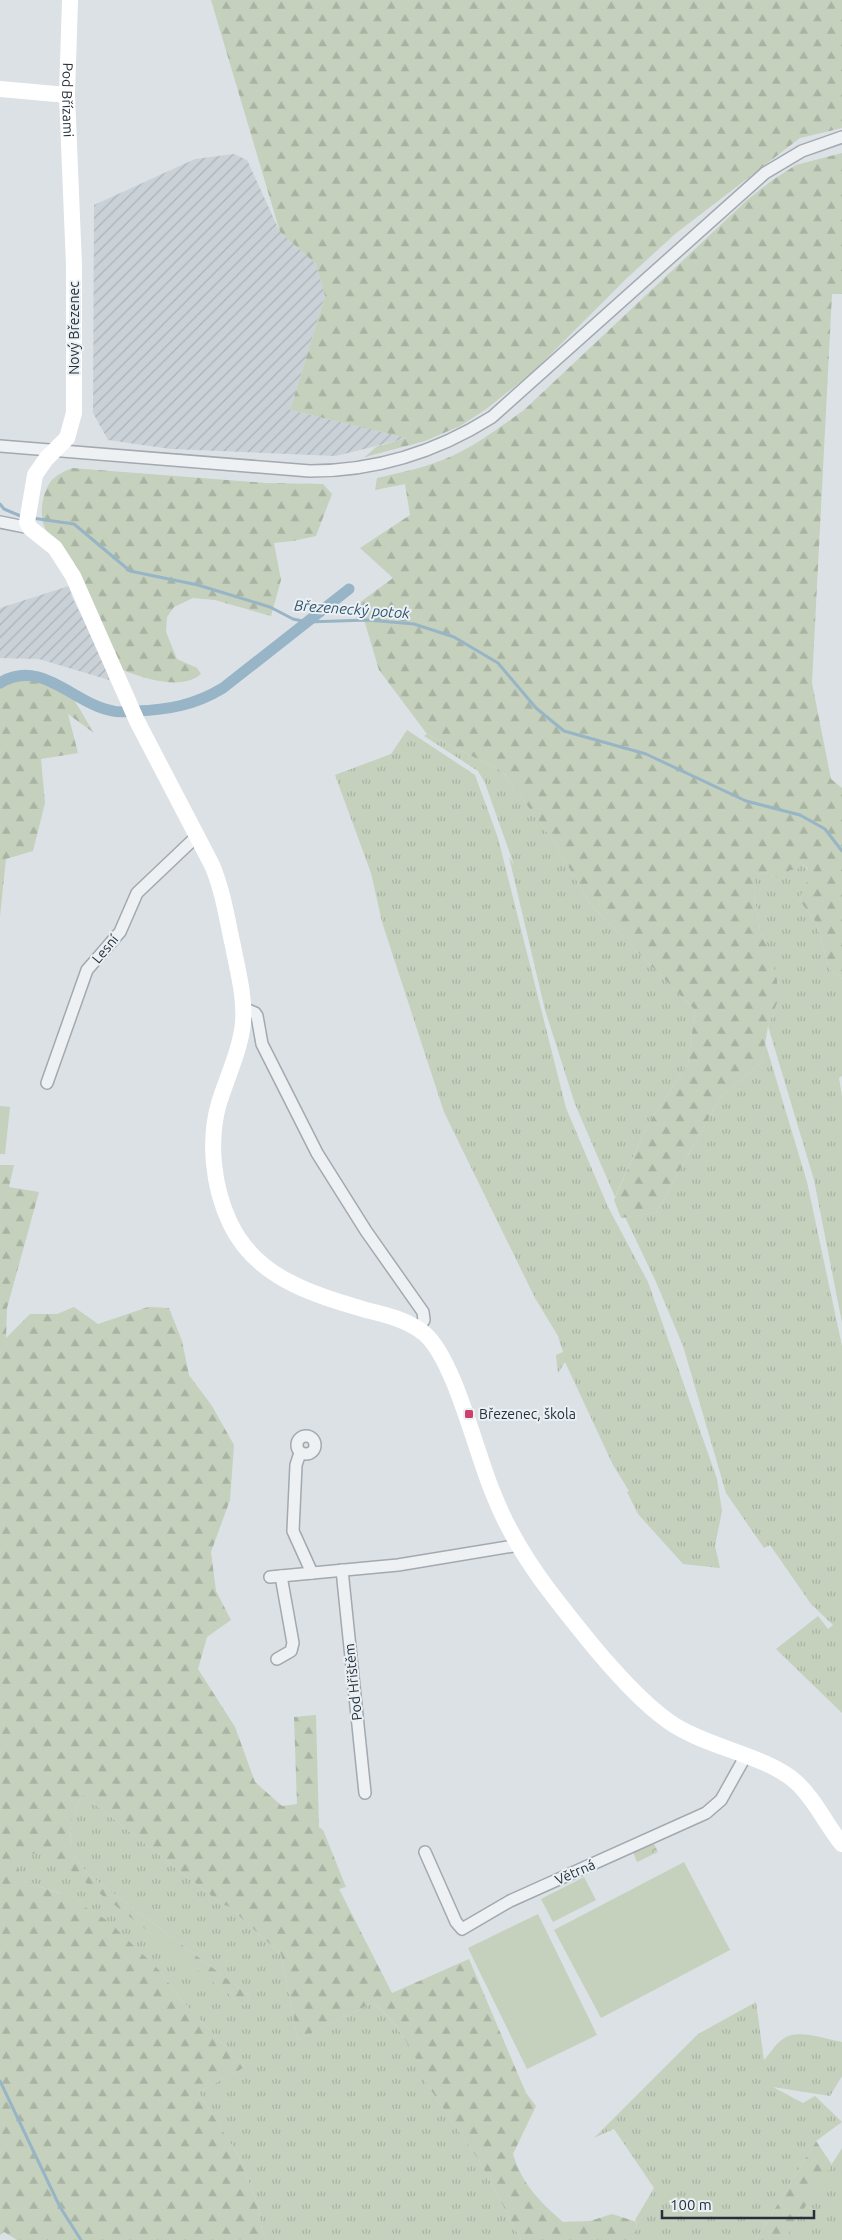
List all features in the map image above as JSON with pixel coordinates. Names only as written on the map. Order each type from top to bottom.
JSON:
[{"type":"street","name":"Pod Břízami","points":[[70,0],[67,95],[72,199]]},
{"type":"street","points":[[0,89],[67,95]]},
{"type":"street","points":[[0,446],[272,469],[332,471],[384,464],[440,445],[492,417],[765,174],[802,151],[842,136]]},
{"type":"street","name":"Nový Březenec","points":[[28,521],[35,475],[46,459],[56,452],[67,438],[74,413],[72,199]]},
{"type":"street","points":[[0,522],[28,521],[55,548],[73,576],[126,698],[197,836],[221,890],[242,989],[243,1008],[238,1046],[218,1106],[214,1133],[214,1157],[218,1186],[225,1212],[234,1232],[257,1260],[288,1283],[317,1296],[401,1320],[418,1329],[433,1343],[444,1360],[492,1493],[519,1545],[552,1594],[640,1696],[672,1724],[698,1739],[773,1767],[796,1782],[842,1844]]},
{"type":"street","name":"Lesní","points":[[47,1083],[87,970],[120,932],[137,893],[197,836]]},
{"type":"street","points":[[243,1008],[255,1012],[262,1044],[317,1153],[366,1231],[421,1309],[424,1318],[418,1329]]},
{"type":"street","points":[[300,1453],[296,1465],[293,1531],[312,1573]]},
{"type":"street","points":[[277,1660],[290,1651],[293,1643],[276,1576],[398,1564],[519,1545]]},
{"type":"street","name":"Pod Hřištěm","points":[[342,1570],[365,1794]]},
{"type":"street","name":"Větrná","points":[[425,1852],[456,1922],[462,1929],[510,1901],[706,1813],[721,1800],[745,1757]]},
{"type":"shaded area","points":[[234,154],[247,160],[280,232],[316,264],[325,296],[290,410],[408,438],[336,456],[171,449],[108,440],[93,413],[94,205],[195,159]]},
{"type":"shaded area","points":[[69,586],[72,597],[110,673],[109,680],[39,659],[0,658],[0,608]]},
{"type":"green space","points":[[211,0],[842,0],[842,128],[800,138],[675,234],[627,278],[534,371],[485,410],[460,426],[425,441],[365,457],[376,447],[407,438],[290,410],[325,296],[316,264],[280,232]]},
{"type":"green space","points":[[842,153],[842,294],[832,294],[812,683],[831,779],[842,788],[842,979],[829,969],[817,924],[800,901],[808,869],[800,862],[798,869],[790,870],[781,878],[774,877],[767,872],[756,876],[754,893],[760,930],[770,951],[777,980],[777,1003],[768,1026],[762,1062],[720,1098],[656,1213],[621,1218],[614,1200],[647,1126],[688,1064],[695,1010],[591,905],[554,842],[502,771],[427,734],[379,670],[359,603],[393,578],[360,548],[410,515],[405,484],[375,490],[377,478],[443,460],[471,446],[498,429],[524,410],[746,201],[771,181],[796,165]]},
{"type":"green space","points":[[72,468],[266,483],[323,484],[332,494],[316,536],[274,543],[281,580],[271,616],[215,600],[193,598],[174,607],[167,617],[166,632],[177,659],[197,668],[201,674],[193,679],[182,682],[159,681],[116,667],[58,545],[46,530],[42,518],[42,504],[46,491],[54,478]]},
{"type":"green space","points":[[14,679],[47,682],[70,693],[94,733],[68,714],[78,753],[41,759],[45,803],[33,851],[6,859],[0,916],[0,685]]},
{"type":"green space","points":[[407,730],[475,775],[498,838],[566,1108],[608,1207],[648,1282],[717,1479],[722,1511],[715,1546],[720,1568],[683,1564],[638,1514],[627,1492],[629,1491],[613,1465],[565,1362],[558,1373],[556,1355],[563,1352],[558,1336],[535,1298],[444,1112],[382,922],[371,873],[335,775],[391,754]]},
{"type":"green space","points":[[427,734],[502,771],[554,842],[591,905],[695,1010],[688,1064],[647,1126],[615,1197],[575,1104],[545,1010],[509,857],[514,865],[485,783],[478,771],[424,736]]},
{"type":"green space","points":[[800,862],[808,870],[808,876],[800,901],[817,924],[829,969],[842,979],[842,1076],[839,1078],[842,1096],[842,1323],[814,1180],[768,1026],[777,1003],[770,951],[760,930],[754,893],[755,876],[767,872],[774,877]]},
{"type":"green space","points":[[765,1042],[807,1182],[842,1346],[842,1713],[776,1649],[818,1616],[828,1629],[833,1625],[811,1604],[770,1545],[764,1548],[726,1493],[683,1346],[656,1282],[625,1217],[656,1213],[720,1098],[762,1062]]},
{"type":"green space","points":[[0,1106],[10,1107],[5,1154],[0,1154]]},
{"type":"green space","points":[[0,1165],[14,1165],[9,1187],[39,1192],[7,1308],[6,1338],[30,1314],[57,1314],[74,1307],[98,1324],[148,1307],[169,1308],[182,1341],[189,1375],[212,1406],[234,1445],[230,1500],[211,1552],[216,1591],[231,1620],[207,1637],[198,1669],[235,1727],[255,1782],[282,1806],[297,1804],[294,1717],[316,1715],[319,1827],[323,1830],[346,1887],[339,1889],[392,1993],[469,1959],[526,2093],[536,2106],[513,2154],[521,2174],[539,2200],[563,2222],[590,2221],[612,2214],[637,2222],[636,2233],[631,2240],[521,2240],[480,2162],[426,2083],[411,2050],[389,2017],[372,2003],[298,2040],[281,1954],[228,1906],[223,1905],[82,1794],[70,1824],[71,1852],[89,1875],[250,1996],[244,2006],[44,1850],[14,1861],[23,1881],[67,1896],[108,1921],[160,1971],[181,2000],[245,2067],[198,2092],[238,2155],[258,2205],[262,2230],[267,2240],[17,2240],[4,2232],[0,2235]]},
{"type":"green space","points":[[82,1794],[223,1905],[228,1906],[281,1954],[298,2040],[372,2003],[389,2017],[411,2050],[426,2083],[480,2162],[521,2240],[267,2240],[262,2230],[258,2205],[238,2155],[198,2092],[245,2067],[181,2000],[160,1971],[59,1893],[23,1881],[13,1861],[44,1849],[244,2006],[250,1996],[89,1875],[71,1852],[70,1824]]},
{"type":"green space","points":[[653,1842],[658,1852],[637,1862],[633,1852]]},
{"type":"green space","points":[[684,1862],[730,1950],[601,2018],[554,1930]]},
{"type":"green space","points":[[584,1877],[596,1900],[553,1922],[541,1899]]},
{"type":"green space","points":[[538,1914],[597,2035],[527,2069],[468,1948]]},
{"type":"green space","points":[[756,2002],[764,2060],[783,2039],[796,2034],[812,2035],[842,2042],[842,2076],[830,2096],[773,2087],[803,2103],[815,2096],[842,2122],[816,2141],[756,2240],[631,2240],[636,2233],[637,2222],[635,2220],[654,2188],[614,2129],[594,2138],[698,2034]]},
{"type":"green space","points":[[816,2141],[832,2165],[784,2240],[756,2240]]},
{"type":"green space","points":[[842,2148],[842,2240],[784,2240]]},
{"type":"waterway","name":"Březenecký potok","points":[[0,504],[4,509],[23,517]]},
{"type":"waterway","name":"Březenecký potok","points":[[32,518],[74,524],[130,571],[198,585],[270,607],[293,619],[307,622],[368,620],[414,624],[454,637],[498,663],[536,708],[564,731],[646,754],[746,801],[800,815],[825,829],[842,851]]},
{"type":"waterway","points":[[0,683],[15,676],[30,676],[44,679],[99,707],[116,712],[181,706],[202,699],[223,688],[349,589]]},
{"type":"waterway","points":[[0,2081],[60,2207],[81,2240]]},
{"type":"place","name":"Březenec, škola","points":[[469,1414]]}]
